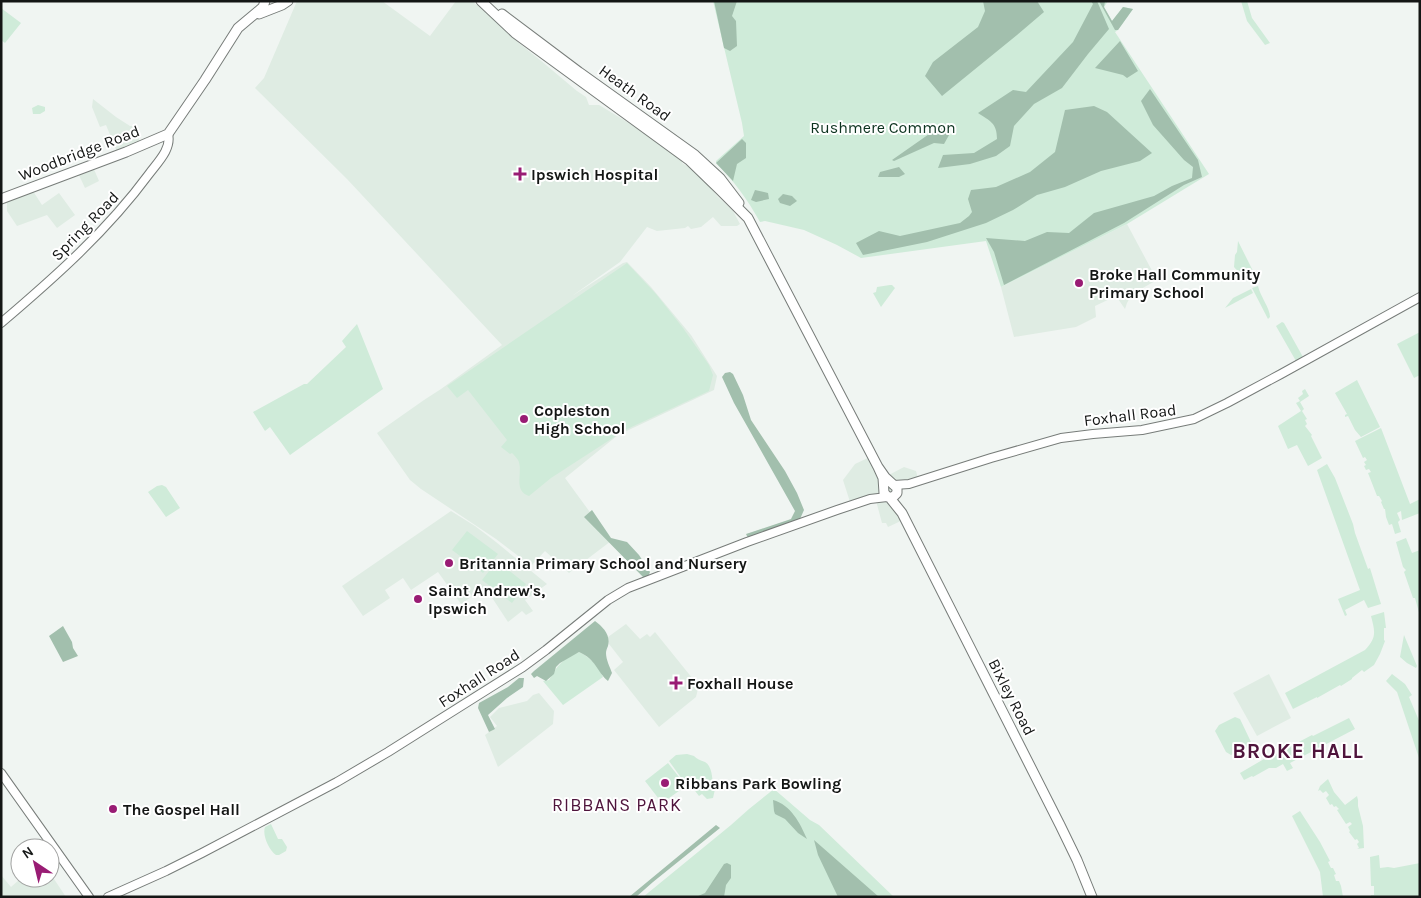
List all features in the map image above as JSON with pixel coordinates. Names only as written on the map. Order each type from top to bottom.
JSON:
[{"type":"main road","points":[[168,134],[238,28],[264,7],[265,1]]},
{"type":"main road","points":[[273,1],[279,3],[287,1]]},
{"type":"main road","points":[[250,17],[280,6],[287,1]]},
{"type":"main road","name":"Heath Road","points":[[481,1],[517,25],[695,155],[720,178],[745,211],[891,491]]},
{"type":"main road","name":"Heath Road","points":[[489,7],[515,33],[702,172],[748,218]]},
{"type":"main road","name":"Woodbridge Road","points":[[1,199],[126,152],[168,134]]},
{"type":"main road","name":"Bixley Road","points":[[891,491],[1064,832],[1092,897]]},
{"type":"street","name":"Spring Road","points":[[1,323],[80,253],[118,213],[162,156],[169,143],[168,134]]},
{"type":"street","name":"Foxhall Road","points":[[110,896],[166,872],[337,782],[388,752],[523,667],[608,600],[628,588],[747,542],[909,484],[992,458],[1061,438],[1142,430],[1194,420],[1420,296]]},
{"type":"street","points":[[1,773],[89,897]]},
{"type":"shaded area","name":"Ipswich Hospital","points":[[297,1],[382,1],[430,36],[456,1],[472,1],[520,44],[586,97],[589,105],[599,105],[632,125],[682,160],[682,163],[705,181],[733,211],[740,224],[737,226],[721,226],[713,217],[701,227],[691,229],[688,226],[657,231],[647,227],[620,262],[572,296],[627,262],[651,287],[691,335],[717,376],[714,390],[618,435],[565,478],[611,541],[569,573],[545,551],[530,567],[496,539],[421,489],[410,480],[377,433],[502,345],[347,179],[255,88],[264,78]]},
{"type":"shaded area","points":[[93,99],[116,117],[133,126],[141,144],[118,154],[106,125],[100,127],[92,107]]},
{"type":"shaded area","points":[[93,167],[99,181],[85,188],[78,173]]},
{"type":"shaded area","points":[[31,188],[42,205],[59,193],[75,215],[57,228],[47,215],[17,226],[7,211],[7,201]]},
{"type":"shaded area","name":"Broke Hall Community Primary School","points":[[1127,224],[1157,280],[1132,294],[1125,309],[1116,296],[1095,306],[1096,317],[1076,327],[1014,337],[1001,287]]},
{"type":"shaded area","points":[[872,456],[885,477],[904,467],[916,471],[919,482],[897,488],[905,519],[888,527],[886,523],[882,523],[875,497],[851,505],[843,480],[855,464]]},
{"type":"shaded area","name":"Britannia Primary School and Nursery","points":[[451,511],[475,526],[547,584],[525,600],[533,611],[526,615],[522,611],[508,622],[485,587],[461,604],[438,572],[411,590],[403,578],[385,590],[390,598],[363,616],[342,586]]},
{"type":"shaded area","points":[[626,624],[640,639],[647,634],[650,637],[655,632],[697,684],[696,697],[659,727],[614,670],[623,662],[609,644],[608,637]]},
{"type":"shaded area","points":[[1269,674],[1291,718],[1257,736],[1233,693]]},
{"type":"shaded area","points":[[539,693],[554,711],[553,724],[498,767],[485,735],[497,726],[490,717],[499,708],[527,701],[533,695]]},
{"type":"shaded area","points":[[1,875],[10,888],[60,888],[66,897],[1,896]]},
{"type":"green space","name":"Rushmere Common","points":[[713,1],[1108,1],[1104,7],[1112,21],[1123,7],[1133,9],[1115,32],[1209,174],[1127,224],[1001,287],[986,241],[861,258],[804,230],[765,221],[760,222],[740,191],[716,163],[744,136]]},
{"type":"green space","points":[[714,1],[737,1],[732,16],[736,21],[737,46],[730,51],[724,48]]},
{"type":"green space","points":[[983,1],[1037,1],[1044,12],[942,96],[925,76],[933,62],[978,27],[985,11]]},
{"type":"green space","points":[[1091,1],[1097,1],[1109,29],[1062,88],[1034,104],[1014,126],[1010,146],[996,156],[970,164],[938,168],[943,155],[974,153],[997,139],[994,126],[978,113],[1013,90],[1026,92],[1073,42],[1093,4]]},
{"type":"green space","points":[[1099,1],[1105,1],[1104,7],[1112,21],[1123,7],[1133,9],[1118,30],[1115,30]]},
{"type":"green space","points":[[1241,1],[1247,1],[1252,18],[1270,43],[1265,45],[1247,21]]},
{"type":"green space","points":[[1,8],[21,23],[5,43],[1,40]]},
{"type":"green space","points":[[1120,41],[1138,71],[1127,78],[1123,75],[1095,68]]},
{"type":"green space","points":[[1150,89],[1198,160],[1202,177],[1184,185],[1124,223],[1004,285],[994,252],[986,238],[1025,241],[1047,232],[1069,233],[1094,213],[1154,196],[1192,178],[1193,167],[1184,160],[1153,125],[1141,101]]},
{"type":"green space","points":[[38,105],[45,107],[45,111],[40,114],[33,114],[32,108]]},
{"type":"green space","points":[[1094,106],[1107,112],[1152,153],[1140,161],[1101,171],[1065,187],[1037,195],[1013,210],[986,223],[927,242],[863,255],[856,243],[879,231],[900,236],[960,223],[972,212],[968,199],[971,190],[996,187],[1030,172],[1055,152],[1065,110]]},
{"type":"green space","points":[[936,125],[953,128],[944,144],[934,143],[894,161],[892,160],[932,132]]},
{"type":"green space","points":[[742,139],[746,143],[746,158],[737,164],[733,181],[716,163]]},
{"type":"green space","points":[[899,167],[905,174],[899,177],[878,177],[880,172]]},
{"type":"green space","points":[[755,190],[768,193],[769,199],[756,202],[751,200]]},
{"type":"green space","points":[[783,194],[792,196],[797,201],[790,206],[780,203],[778,199]]},
{"type":"green space","points":[[1238,241],[1255,275],[1241,272],[1234,267]]},
{"type":"green space","points":[[627,263],[656,294],[709,365],[713,375],[709,391],[625,430],[551,478],[529,496],[521,490],[518,460],[512,453],[510,454],[501,447],[507,440],[468,390],[457,398],[447,386]]},
{"type":"green space","points":[[892,285],[895,288],[881,307],[873,293],[876,292],[877,287]]},
{"type":"green space","points":[[1258,286],[1270,313],[1268,319],[1252,288]]},
{"type":"green space","points":[[1251,289],[1253,293],[1225,308],[1233,298]]},
{"type":"green space","points":[[1282,322],[1303,357],[1296,361],[1276,326]]},
{"type":"green space","points":[[357,324],[383,389],[290,455],[270,427],[265,431],[253,412],[307,384],[346,347],[342,341]]},
{"type":"green space","points":[[1420,332],[1420,375],[1414,378],[1397,344]]},
{"type":"green space","points":[[730,372],[733,374],[743,395],[751,420],[785,471],[804,510],[800,519],[748,538],[746,534],[791,519],[795,511],[734,403],[722,377],[725,373]]},
{"type":"green space","points":[[1357,380],[1380,427],[1361,437],[1348,416],[1345,417],[1347,414],[1335,393]]},
{"type":"green space","points":[[1305,389],[1309,396],[1300,402],[1304,409],[1302,411],[1307,419],[1305,420],[1307,424],[1305,426],[1312,435],[1322,458],[1308,466],[1297,445],[1288,449],[1278,426],[1301,411],[1296,403],[1300,401],[1298,398]]},
{"type":"green space","points":[[1381,428],[1410,504],[1420,499],[1420,513],[1402,520],[1401,511],[1397,513],[1401,532],[1395,534],[1392,524],[1389,525],[1382,501],[1377,496],[1368,473],[1371,472],[1369,469],[1366,470],[1364,466],[1366,465],[1364,462],[1367,460],[1365,457],[1363,458],[1355,441]]},
{"type":"green space","points":[[1327,464],[1335,478],[1353,524],[1368,569],[1370,568],[1381,604],[1368,608],[1364,600],[1345,610],[1347,615],[1345,616],[1338,599],[1360,590],[1317,470]]},
{"type":"green space","points":[[162,485],[166,487],[180,508],[166,517],[148,492]]},
{"type":"green space","points":[[592,510],[611,538],[627,542],[639,555],[650,572],[648,577],[645,579],[584,517]]},
{"type":"green space","points":[[467,531],[498,554],[483,573],[452,550]]},
{"type":"green space","points":[[1406,538],[1412,553],[1420,550],[1420,616],[1404,572],[1406,570],[1403,567],[1396,542]]},
{"type":"green space","points":[[497,561],[526,584],[512,603],[482,580]]},
{"type":"green space","points":[[1384,612],[1385,641],[1374,665],[1364,672],[1362,670],[1341,686],[1293,709],[1285,693],[1365,650],[1372,641],[1374,634],[1371,616]]},
{"type":"green space","points":[[595,621],[607,635],[609,642],[606,656],[612,673],[608,681],[589,658],[579,652],[560,663],[556,667],[554,674],[546,681],[537,676],[534,678],[531,674],[534,671]]},
{"type":"green space","points":[[63,626],[78,656],[63,662],[49,636]]},
{"type":"green space","points":[[1404,635],[1417,666],[1416,668],[1400,657]]},
{"type":"green space","points":[[579,652],[593,662],[603,677],[563,705],[543,681],[549,680],[561,663]]},
{"type":"green space","points":[[1392,674],[1405,684],[1412,695],[1409,697],[1420,723],[1420,761],[1397,692],[1386,681]]},
{"type":"green space","points":[[519,678],[524,678],[523,687],[488,715],[495,729],[489,732],[478,708],[479,703],[508,687]]},
{"type":"green space","points":[[1235,717],[1240,719],[1251,742],[1248,747],[1231,755],[1226,752],[1215,731],[1219,725]]},
{"type":"green space","points":[[1349,718],[1355,729],[1290,763],[1293,768],[1287,771],[1283,764],[1276,768],[1269,768],[1244,780],[1240,773],[1264,759]]},
{"type":"green space","points":[[687,754],[705,762],[709,766],[713,785],[716,785],[713,798],[707,799],[702,794],[699,796],[692,787],[687,786],[669,761],[676,755]]},
{"type":"green space","name":"Ribbans Park Bowling","points":[[668,763],[686,786],[662,803],[645,781]]},
{"type":"green space","points":[[1328,779],[1334,792],[1345,805],[1357,796],[1363,826],[1364,848],[1357,849],[1359,848],[1357,844],[1359,842],[1349,832],[1348,827],[1352,824],[1350,822],[1346,824],[1337,810],[1339,809],[1332,804],[1330,805],[1326,798],[1329,795],[1326,791],[1323,793],[1320,790],[1318,791],[1320,786]]},
{"type":"green space","points":[[774,789],[810,820],[819,825],[894,897],[643,897],[749,809]]},
{"type":"green space","points":[[773,800],[790,810],[807,839],[798,833],[785,819],[775,814]]},
{"type":"green space","points":[[1300,811],[1330,861],[1328,862],[1336,874],[1334,875],[1336,881],[1339,881],[1343,897],[1323,897],[1320,872],[1292,816]]},
{"type":"green space","points":[[271,824],[278,839],[282,839],[287,847],[286,851],[279,855],[276,855],[271,850],[265,838],[265,827]]},
{"type":"green space","points":[[716,825],[720,828],[636,897],[629,897]]},
{"type":"green space","points":[[814,840],[879,897],[838,897],[818,855]]},
{"type":"green space","points":[[1379,855],[1380,868],[1394,868],[1420,863],[1420,897],[1371,897],[1371,895],[1374,895],[1374,886],[1371,886],[1370,857]]},
{"type":"green space","points":[[724,864],[731,865],[731,878],[726,885],[724,897],[696,897],[705,893]]},
{"type":"place","name":"Ipswich Hospital","points":[[520,174]]},
{"type":"place","name":"Broke Hall Community Primary School","points":[[1079,283]]},
{"type":"place","name":"Copleston High School","points":[[524,419]]},
{"type":"place","name":"Britannia Primary School and Nursery","points":[[449,563]]},
{"type":"place","name":"Saint Andrew's, Ipswich","points":[[418,599]]},
{"type":"place","name":"Foxhall House","points":[[676,683]]},
{"type":"place","name":"Ribbans Park Bowling","points":[[665,783]]},
{"type":"place","name":"The Gospel Hall","points":[[113,809]]},
{"type":"district","name":"BROKE HALL","points":[[1298,751]]},
{"type":"district","name":"RIBBANS PARK","points":[[617,805]]}]
